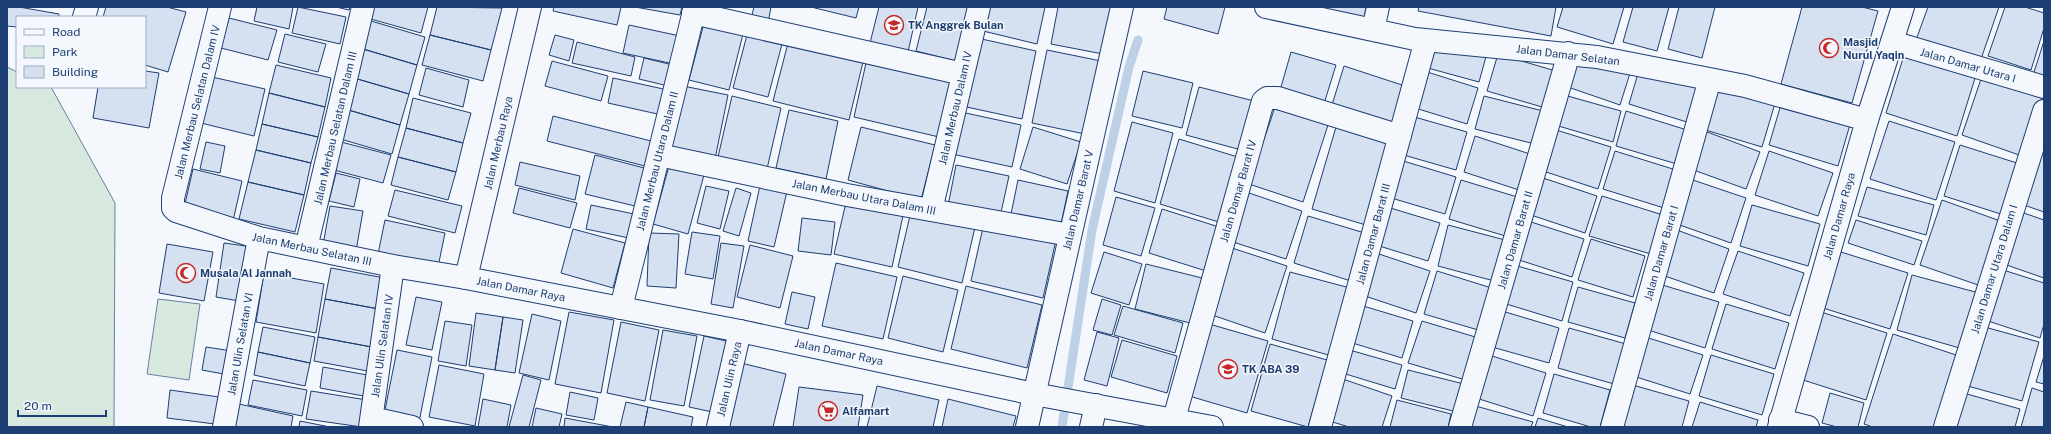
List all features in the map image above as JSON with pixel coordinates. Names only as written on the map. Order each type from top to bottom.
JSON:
[{"type":"street","name":"Jalan Merbau Selatan Dalam IV","points":[[173,198],[220,7]]},
{"type":"street","name":"Jalan Merbau Selatan Dalam III","points":[[306,248],[363,7]]},
{"type":"street","name":"Jalan Merbau Raya","points":[[466,278],[530,7]]},
{"type":"street","name":"Jalan Merbau Dalam IV","points":[[931,210],[979,7]]},
{"type":"street","name":"Jalan Damar Barat V","points":[[1027,427],[1122,7]]},
{"type":"street","name":"Jalan Damar Selatan","points":[[1266,7],[1426,40],[1568,53],[1710,79],[1745,86],[1867,120]]},
{"type":"street","points":[[1373,30],[1378,7]]},
{"type":"street","name":"Jalan Damar Raya","points":[[1779,423],[1867,120],[1903,7]]},
{"type":"street","name":"Jalan Merbau Utara Dalam II","points":[[621,308],[694,10],[963,74]]},
{"type":"street","name":"Jalan Damar Barat III","points":[[1320,427],[1426,40]]},
{"type":"street","name":"Jalan Damar Utara I","points":[[1892,42],[2044,87]]},
{"type":"street","name":"Jalan Damar Barat II","points":[[1460,427],[1566,67],[1568,53]]},
{"type":"street","name":"Jalan Damar Barat I","points":[[1612,427],[1710,79]]},
{"type":"street","name":"Jalan Damar Barat IV","points":[[1174,419],[1263,102],[1267,98],[1278,98],[1400,136]]},
{"type":"street","name":"Jalan Damar Utara Dalam I","points":[[1945,427],[2044,111]]},
{"type":"street","name":"Jalan Merbau Utara Dalam III","points":[[659,155],[847,195],[1070,235]]},
{"type":"street","name":"Jalan Merbau Selatan III","points":[[173,198],[173,208],[176,212],[259,238],[392,266],[466,278]]},
{"type":"street","name":"Jalan Ulin Selatan VI","points":[[224,427],[259,238]]},
{"type":"street","name":"Jalan Ulin Selatan IV","points":[[371,423],[392,266]]},
{"type":"street","name":"Jalan Damar Raya","points":[[466,278],[740,331],[1034,394],[1212,427]]},
{"type":"street","name":"Jalan Ulin Raya","points":[[718,427],[740,331]]},
{"type":"street","points":[[1077,401],[1091,427]]},
{"type":"street","points":[[371,423],[412,427]]},
{"type":"street","points":[[1779,423],[1808,427]]},
{"type":"green space","points":[[7,67],[16,72],[16,88],[52,88],[115,203],[114,427],[7,427]]},
{"type":"green space","points":[[158,299],[200,304],[189,380],[147,374]]},
{"type":"building","points":[[7,7],[19,7],[59,14],[59,16],[16,16],[16,27],[7,26]]},
{"type":"building","points":[[106,7],[167,7],[186,12],[168,72],[146,65],[146,16],[103,16]]},
{"type":"building","points":[[257,7],[293,7],[289,29],[254,21]]},
{"type":"building","points":[[298,7],[346,17],[340,44],[292,33]]},
{"type":"building","points":[[336,7],[350,7],[349,10]]},
{"type":"building","points":[[371,7],[428,7],[421,33],[367,18]]},
{"type":"building","points":[[437,7],[502,8],[491,50],[430,35]]},
{"type":"building","points":[[554,7],[621,7],[617,25],[553,11]]},
{"type":"building","points":[[635,7],[682,7],[680,15]]},
{"type":"building","points":[[754,7],[771,7],[768,23],[751,19]]},
{"type":"building","points":[[811,7],[859,7],[856,18]]},
{"type":"building","name":"TK Anggrek Bulan","points":[[879,7],[918,7],[908,52],[870,43]]},
{"type":"building","points":[[927,7],[973,7],[960,62],[916,51]]},
{"type":"building","points":[[988,7],[1045,7],[1037,44],[983,31]]},
{"type":"building","points":[[1058,7],[1113,7],[1103,54],[1051,44]]},
{"type":"building","points":[[1167,7],[1225,7],[1218,34],[1164,19]]},
{"type":"building","points":[[1313,7],[1366,7],[1364,19]]},
{"type":"building","points":[[1419,7],[1556,7],[1551,36],[1418,11]]},
{"type":"building","points":[[1563,7],[1624,7],[1613,44],[1557,27]]},
{"type":"building","points":[[1633,7],[1669,7],[1657,51],[1623,42]]},
{"type":"building","points":[[1679,7],[1715,7],[1702,58],[1668,49]]},
{"type":"building","name":"Masjid Nurul Yaqin","points":[[1802,7],[1862,7],[1878,11],[1852,103],[1781,84]]},
{"type":"building","points":[[1928,7],[1999,7],[1980,62],[1916,40]]},
{"type":"building","points":[[2005,7],[2025,7],[2044,13],[2044,28],[2031,70],[1988,56]]},
{"type":"building","points":[[229,18],[277,30],[268,60],[221,48]]},
{"type":"building","points":[[371,21],[425,37],[417,65],[363,49]]},
{"type":"building","points":[[704,23],[743,34],[729,90],[689,80]]},
{"type":"building","points":[[629,25],[680,36],[674,64],[623,53]]},
{"type":"building","points":[[285,34],[326,44],[318,72],[278,62]]},
{"type":"building","points":[[430,35],[491,50],[483,81],[422,65]]},
{"type":"building","points":[[555,35],[574,40],[569,61],[549,55]]},
{"type":"building","points":[[747,35],[782,44],[768,97],[733,88]]},
{"type":"building","points":[[977,38],[1036,51],[1022,119],[962,106]]},
{"type":"building","points":[[2044,41],[2044,78],[2033,75]]},
{"type":"building","points":[[577,42],[635,57],[631,76],[572,63]]},
{"type":"building","points":[[788,43],[863,62],[849,120],[773,101]]},
{"type":"building","points":[[1431,45],[1487,53],[1479,82],[1424,67]]},
{"type":"building","points":[[363,49],[417,65],[409,94],[354,78]]},
{"type":"building","points":[[1047,50],[1101,61],[1085,134],[1032,123]]},
{"type":"building","points":[[1291,52],[1336,65],[1323,107],[1279,94]]},
{"type":"building","points":[[1905,52],[1976,75],[1957,136],[1886,113]]},
{"type":"building","points":[[1498,54],[1559,72],[1549,109],[1487,91]]},
{"type":"building","points":[[644,58],[673,65],[668,86],[639,79]]},
{"type":"building","points":[[1574,58],[1631,70],[1620,105],[1565,86]]},
{"type":"building","points":[[552,61],[608,76],[601,101],[545,86]]},
{"type":"building","points":[[866,63],[952,82],[939,137],[854,117]]},
{"type":"building","points":[[276,65],[331,78],[325,107],[269,93]]},
{"type":"building","points":[[1344,66],[1405,86],[1392,128],[1331,108]]},
{"type":"building","points":[[426,68],[469,80],[463,107],[419,95]]},
{"type":"building","points":[[1639,70],[1700,89],[1690,123],[1629,104]]},
{"type":"building","points":[[146,71],[159,73],[149,128],[93,118],[98,88],[146,88]]},
{"type":"building","points":[[1143,71],[1193,83],[1182,128],[1132,116]]},
{"type":"building","points":[[1424,71],[1478,88],[1467,124],[1412,107]]},
{"type":"building","points":[[1982,76],[2042,97],[2022,156],[1962,135]]},
{"type":"building","points":[[212,77],[265,89],[254,136],[201,123]]},
{"type":"building","points":[[354,78],[409,94],[400,125],[345,109]]},
{"type":"building","points":[[613,78],[668,90],[662,115],[608,103]]},
{"type":"building","points":[[1715,82],[1776,100],[1762,147],[1702,129]]},
{"type":"building","points":[[683,86],[728,95],[715,159],[671,150]]},
{"type":"building","points":[[1199,87],[1258,102],[1245,151],[1186,135]]},
{"type":"building","points":[[269,93],[325,107],[318,137],[262,124]]},
{"type":"building","points":[[1564,95],[1621,111],[1613,142],[1555,125]]},
{"type":"building","points":[[732,96],[781,108],[767,169],[718,157]]},
{"type":"building","points":[[1484,96],[1547,112],[1539,145],[1475,129]]},
{"type":"building","points":[[413,98],[471,113],[463,143],[406,128]]},
{"type":"building","points":[[1782,101],[1851,121],[1838,166],[1769,145]]},
{"type":"building","points":[[1276,104],[1329,122],[1303,202],[1249,184]]},
{"type":"building","points":[[345,109],[400,125],[392,154],[337,138]]},
{"type":"building","points":[[789,110],[838,121],[826,179],[776,168]]},
{"type":"building","points":[[1626,111],[1687,130],[1677,164],[1616,146]]},
{"type":"building","points":[[961,112],[1021,125],[1012,167],[952,154]]},
{"type":"building","points":[[553,116],[651,141],[645,166],[547,141]]},
{"type":"building","points":[[1411,116],[1467,132],[1456,170],[1400,154]]},
{"type":"building","points":[[1889,121],[1955,142],[1936,200],[1870,179]]},
{"type":"building","points":[[1132,122],[1173,133],[1155,203],[1114,191]]},
{"type":"building","points":[[262,124],[318,137],[311,163],[256,150]]},
{"type":"building","points":[[861,127],[935,145],[921,200],[848,180]]},
{"type":"building","points":[[1033,127],[1081,142],[1067,184],[1020,169]]},
{"type":"building","points":[[1336,127],[1390,144],[1366,225],[1312,209]]},
{"type":"building","points":[[406,128],[463,143],[456,172],[398,157]]},
{"type":"building","points":[[1553,129],[1611,147],[1598,189],[1540,170]]},
{"type":"building","points":[[1702,130],[1760,152],[1746,189],[1688,168]]},
{"type":"building","points":[[1475,136],[1533,155],[1522,191],[1464,172]]},
{"type":"building","points":[[2044,137],[2044,212],[2021,204]]},
{"type":"building","points":[[1179,139],[1241,158],[1222,223],[1160,204]]},
{"type":"building","points":[[206,142],[225,146],[220,173],[200,169]]},
{"type":"building","points":[[341,142],[391,155],[383,183],[334,170]]},
{"type":"building","points":[[1960,145],[2020,164],[2004,215],[1944,196]]},
{"type":"building","points":[[256,150],[311,163],[304,195],[248,182]]},
{"type":"building","points":[[1615,151],[1676,170],[1664,208],[1603,189]]},
{"type":"building","points":[[1769,151],[1833,173],[1818,216],[1755,195]]},
{"type":"building","points":[[595,155],[644,168],[635,206],[585,194]]},
{"type":"building","points":[[398,157],[456,172],[448,200],[391,185]]},
{"type":"building","points":[[1400,160],[1456,177],[1445,214],[1388,197]]},
{"type":"building","points":[[520,162],[580,176],[575,200],[515,185]]},
{"type":"building","points":[[956,165],[1009,176],[1000,217],[948,206]]},
{"type":"building","points":[[669,166],[704,175],[688,234],[653,224]]},
{"type":"building","points":[[193,169],[242,181],[233,221],[184,208]]},
{"type":"building","points":[[336,173],[360,179],[354,207],[329,201]]},
{"type":"building","points":[[1540,177],[1597,196],[1585,233],[1528,214]]},
{"type":"building","points":[[1687,178],[1746,198],[1731,243],[1671,222]]},
{"type":"building","points":[[1018,180],[1068,191],[1060,229],[1010,219]]},
{"type":"building","points":[[1461,180],[1524,199],[1512,238],[1449,219]]},
{"type":"building","points":[[761,181],[788,187],[774,247],[748,241]]},
{"type":"building","points":[[248,182],[304,195],[295,232],[239,219]]},
{"type":"building","points":[[706,186],[729,191],[720,229],[697,223]]},
{"type":"building","points":[[1867,187],[1934,205],[1926,235],[1858,216]]},
{"type":"building","points":[[519,188],[577,203],[570,228],[513,213]]},
{"type":"building","points":[[736,188],[751,193],[739,236],[723,231]]},
{"type":"building","points":[[395,190],[462,206],[455,233],[388,216]]},
{"type":"building","points":[[1249,193],[1302,211],[1286,259],[1233,242]]},
{"type":"building","points":[[1602,196],[1663,215],[1651,254],[1589,236]]},
{"type":"building","points":[[1116,197],[1155,208],[1141,256],[1103,245]]},
{"type":"building","points":[[847,198],[904,211],[892,267],[834,254]]},
{"type":"building","points":[[1942,200],[2003,222],[1981,286],[1920,265]]},
{"type":"building","points":[[591,205],[634,214],[629,238],[586,229]]},
{"type":"building","points":[[1752,205],[1820,224],[1808,266],[1740,246]]},
{"type":"building","points":[[330,206],[363,211],[356,251],[323,245]]},
{"type":"building","points":[[912,207],[976,223],[962,283],[898,267]]},
{"type":"building","points":[[1387,207],[1440,223],[1428,261],[1376,245]]},
{"type":"building","points":[[1162,209],[1219,227],[1206,271],[1149,253]]},
{"type":"building","points":[[2018,211],[2044,220],[2044,278],[2001,263]]},
{"type":"building","points":[[1308,216],[1368,234],[1354,282],[1294,263]]},
{"type":"building","points":[[802,218],[835,222],[831,255],[798,251]]},
{"type":"building","points":[[385,220],[445,233],[438,267],[378,254]]},
{"type":"building","points":[[1856,220],[1922,241],[1914,265],[1848,243]]},
{"type":"building","points":[[1528,221],[1584,239],[1572,277],[1516,259]]},
{"type":"building","points":[[984,223],[1056,240],[1043,298],[971,281]]},
{"type":"building","points":[[1448,225],[1509,241],[1498,282],[1438,266]]},
{"type":"building","points":[[573,229],[625,243],[613,288],[561,273]]},
{"type":"building","points":[[1674,229],[1729,249],[1714,293],[1659,274]]},
{"type":"building","points":[[692,232],[720,236],[713,279],[685,274]]},
{"type":"building","points":[[649,233],[679,234],[676,288],[647,286]]},
{"type":"building","points":[[1591,239],[1645,256],[1633,297],[1578,280]]},
{"type":"building","points":[[224,243],[253,247],[245,302],[216,297]]},
{"type":"building","points":[[721,243],[744,246],[733,308],[711,304]]},
{"type":"building","name":"Musala Al Jannah","points":[[167,244],[213,252],[204,301],[159,293]]},
{"type":"building","points":[[750,245],[793,256],[780,308],[737,297]]},
{"type":"building","points":[[1232,248],[1287,266],[1265,333],[1209,314]]},
{"type":"building","points":[[1738,251],[1804,273],[1790,316],[1723,294]]},
{"type":"building","points":[[1104,252],[1142,264],[1129,305],[1091,293]]},
{"type":"building","points":[[1841,252],[1908,273],[1890,329],[1823,308]]},
{"type":"building","points":[[1376,253],[1430,271],[1416,313],[1362,295]]},
{"type":"building","points":[[836,263],[897,277],[883,339],[822,326]]},
{"type":"building","points":[[1146,264],[1202,278],[1190,323],[1135,309]]},
{"type":"building","points":[[1514,265],[1573,282],[1562,321],[1503,303]]},
{"type":"building","points":[[331,268],[390,279],[384,310],[325,299]]},
{"type":"building","points":[[2000,269],[2044,283],[2044,324],[2040,338],[1985,320]]},
{"type":"building","points":[[1437,271],[1498,290],[1485,332],[1424,314]]},
{"type":"building","points":[[1290,272],[1350,288],[1332,356],[1272,339]]},
{"type":"building","points":[[264,273],[324,284],[316,333],[256,322]]},
{"type":"building","points":[[1912,275],[1979,293],[1963,349],[1897,330]]},
{"type":"building","points":[[903,276],[958,290],[943,352],[888,338]]},
{"type":"building","points":[[1659,284],[1719,302],[1705,348],[1645,329]]},
{"type":"building","points":[[966,286],[1042,305],[1027,368],[951,349]]},
{"type":"building","points":[[1578,287],[1635,303],[1625,338],[1568,322]]},
{"type":"building","points":[[792,292],[815,297],[808,329],[785,324]]},
{"type":"building","points":[[416,297],[442,302],[432,350],[406,345]]},
{"type":"building","points":[[325,299],[384,310],[377,348],[318,337]]},
{"type":"building","points":[[1102,299],[1121,305],[1112,335],[1093,330]]},
{"type":"building","points":[[1726,304],[1789,323],[1775,369],[1712,349]]},
{"type":"building","points":[[1360,305],[1413,321],[1402,358],[1349,342]]},
{"type":"building","points":[[1123,306],[1183,323],[1175,353],[1114,335]]},
{"type":"building","points":[[1502,311],[1559,328],[1549,363],[1492,347]]},
{"type":"building","points":[[569,312],[614,320],[601,393],[555,384]]},
{"type":"building","points":[[1821,312],[1887,333],[1866,400],[1800,379]]},
{"type":"building","points":[[476,313],[503,317],[495,370],[469,366]]},
{"type":"building","points":[[532,314],[561,321],[549,380],[519,373]]},
{"type":"building","points":[[503,317],[523,320],[515,373],[495,370]]},
{"type":"building","points":[[445,321],[472,325],[466,366],[438,361]]},
{"type":"building","points":[[1422,321],[1482,339],[1469,381],[1408,363]]},
{"type":"building","points":[[621,322],[659,330],[645,401],[607,393]]},
{"type":"building","name":"TK ABA 39","points":[[1209,324],[1268,341],[1247,413],[1189,396]]},
{"type":"building","points":[[1981,326],[2039,342],[2022,401],[1964,385]]},
{"type":"building","points":[[263,327],[315,337],[310,363],[258,352]]},
{"type":"building","points":[[1569,328],[1626,344],[1614,384],[1558,368]]},
{"type":"building","points":[[663,330],[697,336],[684,406],[650,400]]},
{"type":"building","points":[[1097,332],[1119,338],[1107,386],[1084,380]]},
{"type":"building","points":[[1893,334],[1959,356],[1936,427],[1873,427],[1864,424]]},
{"type":"building","points":[[704,336],[731,342],[717,413],[689,407]]},
{"type":"building","points":[[1642,336],[1703,355],[1690,394],[1630,375]]},
{"type":"building","points":[[318,337],[377,348],[373,372],[314,361]]},
{"type":"building","points":[[1122,340],[1177,356],[1167,393],[1111,377]]},
{"type":"building","points":[[1270,344],[1327,360],[1308,427],[1251,411]]},
{"type":"building","points":[[206,347],[232,351],[229,375],[202,370]]},
{"type":"building","points":[[1346,349],[1402,365],[1395,389],[1339,372]]},
{"type":"building","points":[[397,350],[432,357],[419,422],[384,415]]},
{"type":"building","points":[[258,352],[310,363],[305,386],[254,375]]},
{"type":"building","points":[[1489,355],[1546,373],[1533,416],[1476,398]]},
{"type":"building","points":[[1711,355],[1774,374],[1762,415],[1699,396]]},
{"type":"building","points":[[2044,356],[2044,384],[2036,382]]},
{"type":"building","points":[[741,363],[786,374],[773,427],[726,427]]},
{"type":"building","points":[[439,365],[484,374],[475,426],[429,417]]},
{"type":"building","points":[[323,367],[373,376],[369,397],[320,388]]},
{"type":"building","points":[[1408,370],[1464,384],[1457,412],[1401,398]]},
{"type":"building","points":[[1554,374],[1610,390],[1600,427],[1591,427],[1543,413]]},
{"type":"building","points":[[523,375],[541,380],[529,427],[509,427]]},
{"type":"building","points":[[1340,378],[1392,396],[1382,427],[1349,427],[1326,420]]},
{"type":"building","points":[[253,380],[307,390],[302,416],[248,405]]},
{"type":"building","points":[[1629,384],[1689,401],[1682,427],[1628,427],[1618,424]]},
{"type":"building","points":[[877,386],[939,400],[933,427],[867,427]]},
{"type":"building","name":"Alfamart","points":[[799,387],[863,395],[858,427],[793,427]]},
{"type":"building","points":[[2032,388],[2044,392],[2044,427],[2021,427]]},
{"type":"building","points":[[170,390],[219,397],[215,424],[167,418]]},
{"type":"building","points":[[311,391],[367,400],[362,427],[306,419]]},
{"type":"building","points":[[570,392],[598,398],[594,420],[566,415]]},
{"type":"building","points":[[1960,392],[2020,409],[2015,427],[1950,427]]},
{"type":"building","points":[[1830,393],[1864,403],[1858,427],[1837,427],[1822,423]]},
{"type":"building","points":[[483,399],[511,405],[507,427],[478,427]]},
{"type":"building","points":[[948,399],[1016,416],[1013,427],[942,427]]},
{"type":"building","points":[[1397,400],[1451,414],[1448,427],[1390,427]]},
{"type":"building","points":[[626,402],[648,407],[644,427],[620,427]]},
{"type":"building","points":[[1700,402],[1758,420],[1756,427],[1692,427]]},
{"type":"building","points":[[239,404],[293,416],[291,427],[234,427]]},
{"type":"building","points":[[1472,405],[1533,422],[1531,427],[1465,427]]},
{"type":"building","points":[[648,407],[693,417],[691,427],[644,427]]},
{"type":"building","points":[[536,408],[562,414],[559,427],[532,427]]},
{"type":"building","points":[[565,418],[613,427],[564,427]]},
{"type":"building","points":[[1538,418],[1568,427],[1535,427]]},
{"type":"building","points":[[300,421],[330,427],[299,427]]},
{"type":"waterway","points":[[1062,427],[1092,230],[1129,67],[1138,40]]},
{"type":"place","name":"TK Anggrek Bulan","points":[[894,25]]},
{"type":"place","name":"Masjid Nurul Yaqin","points":[[1829,48]]},
{"type":"place","name":"Musala Al Jannah","points":[[186,273]]},
{"type":"place","name":"TK ABA 39","points":[[1228,369]]},
{"type":"place","name":"Alfamart","points":[[828,411]]}]
